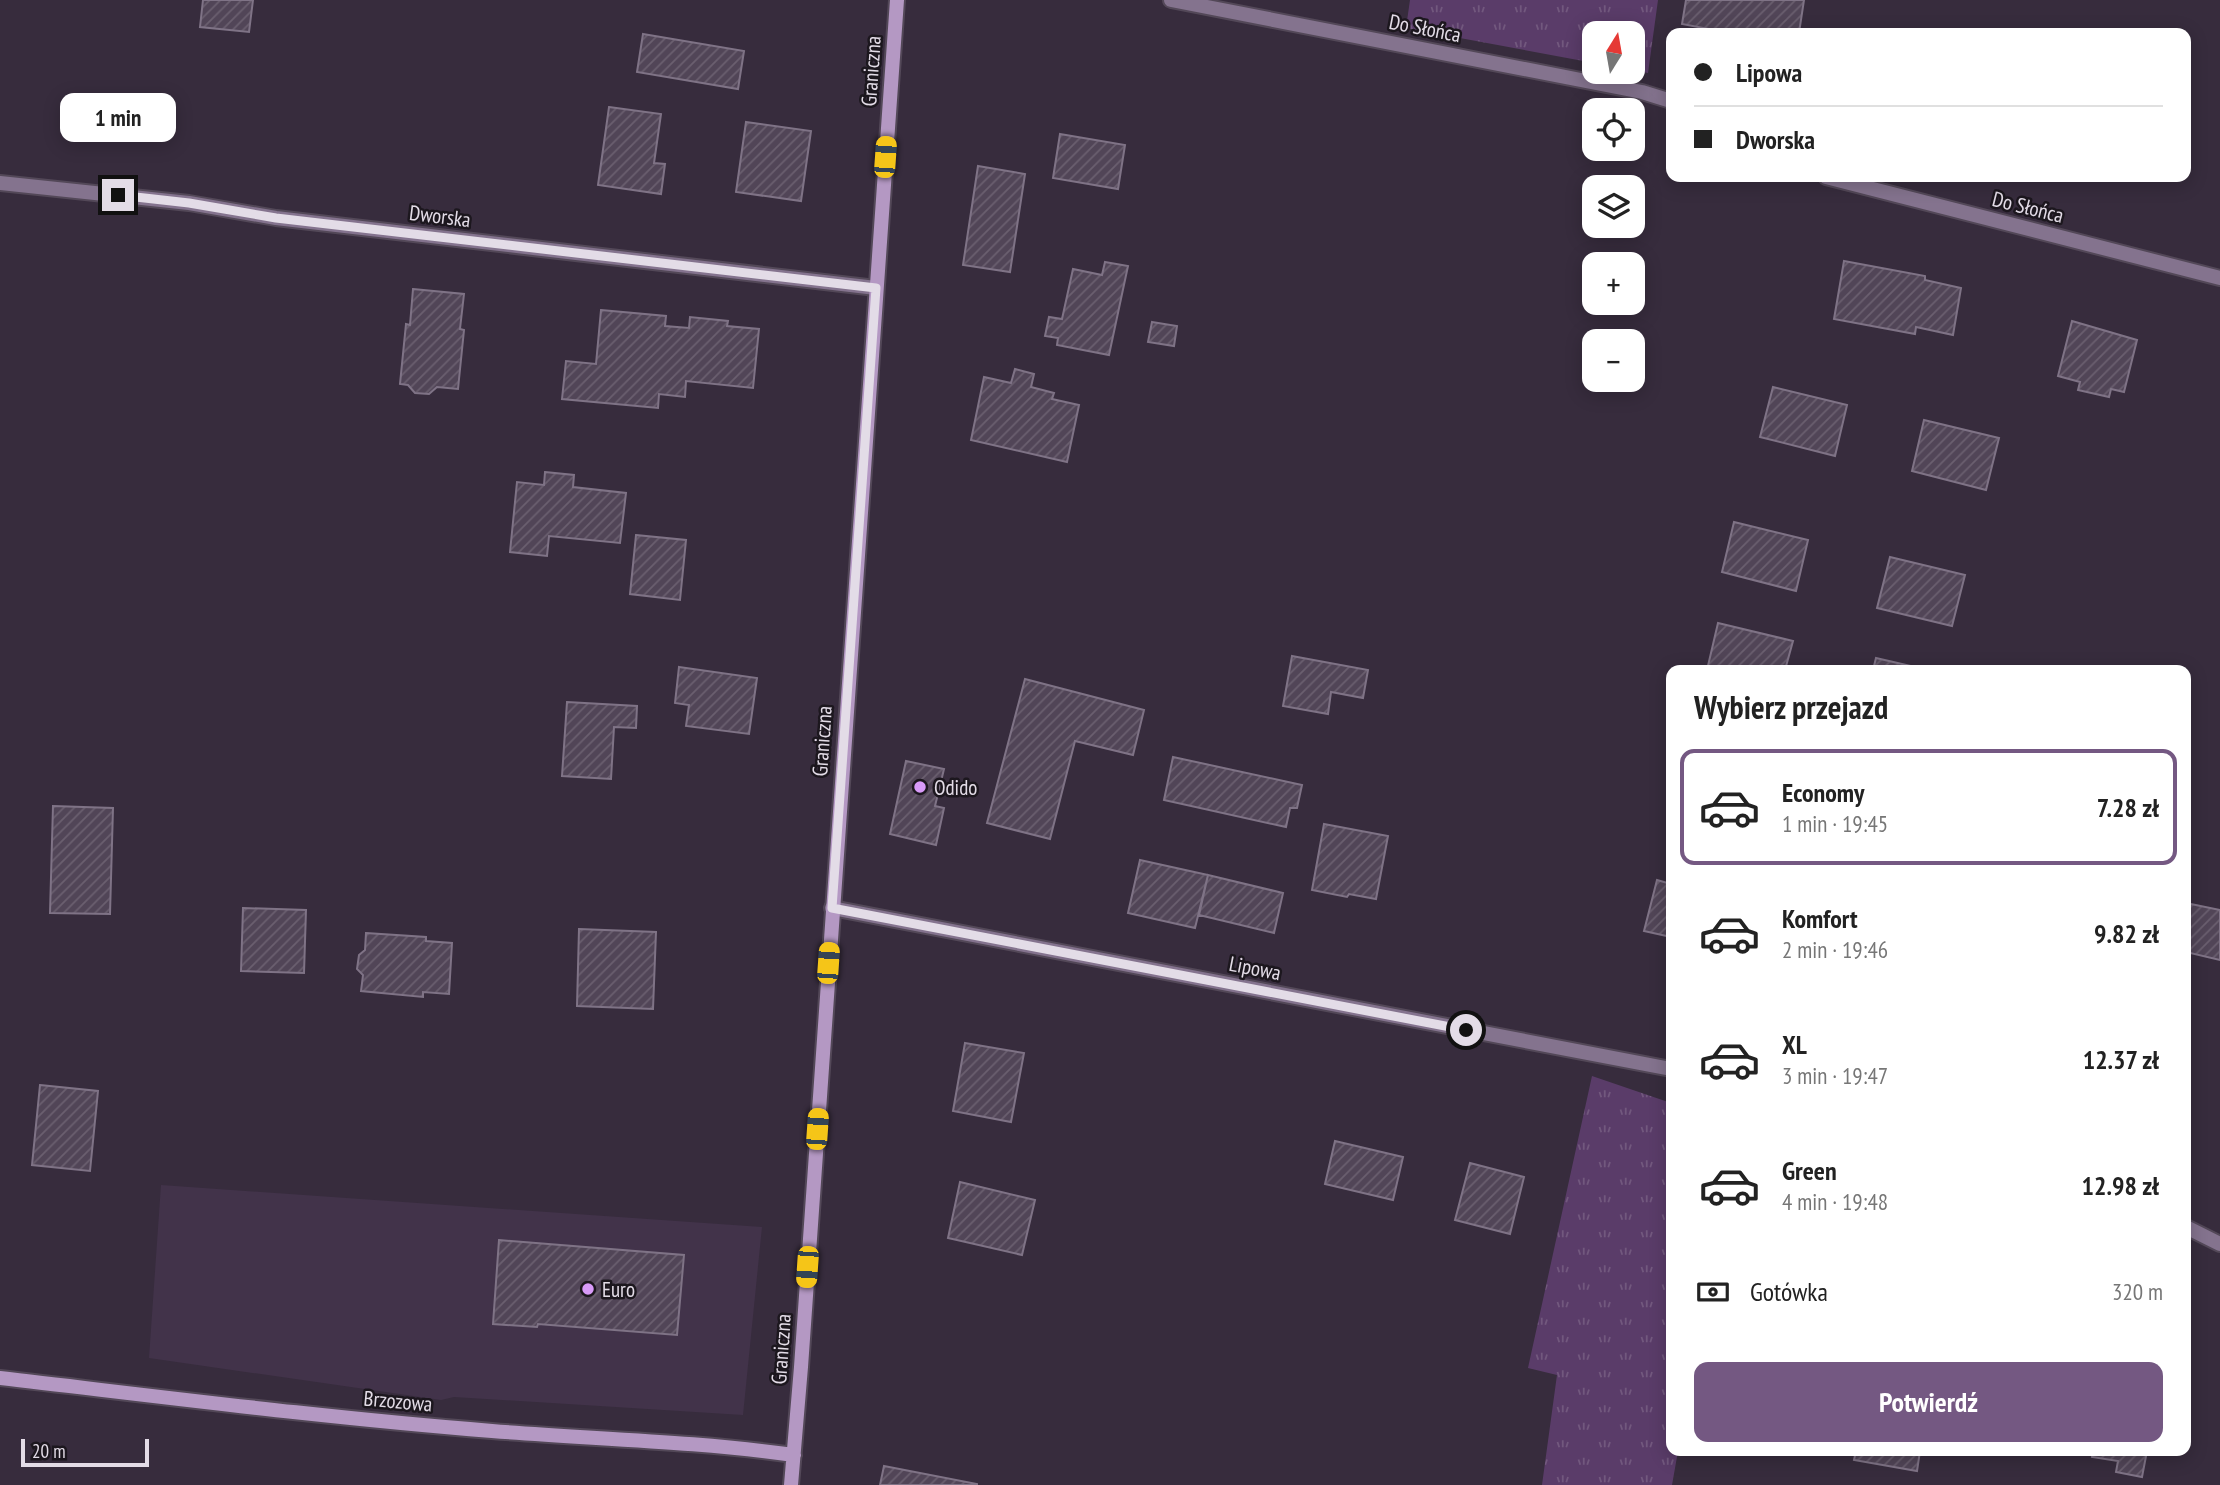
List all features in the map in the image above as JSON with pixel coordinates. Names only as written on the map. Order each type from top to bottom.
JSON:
[{"type":"street","name":"Graniczna","points":[[791,1485],[897,0]]},
{"type":"street","name":"Do Słońca","points":[[1171,0],[1642,92],[1666,99]]},
{"type":"street","name":"Do Słońca","points":[[1846,182],[2220,278]]},
{"type":"street","name":"Dworska","points":[[0,183],[189,203],[276,218],[876,288]]},
{"type":"street","name":"Lipowa","points":[[832,908],[1666,1068]]},
{"type":"street","points":[[2191,1230],[2220,1244]]},
{"type":"street","name":"Brzozowa","points":[[0,1378],[492,1431],[720,1445],[794,1455]]},
{"type":"shaded area","points":[[161,1185],[762,1227],[743,1415],[454,1397],[441,1400],[149,1358]]},
{"type":"green space","points":[[1410,0],[1658,0],[1648,73],[1645,72],[1645,21],[1582,21],[1582,61],[1406,28]]},
{"type":"green space","points":[[1592,1076],[1666,1101],[1666,1456],[1677,1456],[1672,1485],[1542,1485],[1557,1375],[1528,1368]]},
{"type":"building","points":[[203,0],[253,0],[249,32],[200,27]]},
{"type":"building","points":[[1686,0],[1804,0],[1800,28],[1703,28],[1682,24]]},
{"type":"building","points":[[643,34],[744,51],[738,89],[637,72]]},
{"type":"building","points":[[609,107],[661,114],[654,163],[665,164],[661,194],[598,185]]},
{"type":"building","points":[[746,122],[811,131],[801,201],[736,192]]},
{"type":"building","points":[[1060,134],[1125,145],[1118,189],[1053,178]]},
{"type":"building","points":[[978,166],[1025,174],[1010,272],[963,265]]},
{"type":"building","points":[[1844,261],[1925,276],[1925,280],[1961,288],[1953,335],[1916,327],[1915,334],[1834,319]]},
{"type":"building","points":[[1105,262],[1128,266],[1109,355],[1057,345],[1058,338],[1045,336],[1049,317],[1062,319],[1073,269],[1102,275]]},
{"type":"building","points":[[413,289],[464,294],[460,329],[464,330],[458,389],[437,387],[429,394],[415,393],[408,385],[400,384],[406,324],[410,325]]},
{"type":"building","points":[[601,310],[666,316],[665,326],[689,328],[690,317],[728,321],[727,326],[759,329],[753,388],[686,381],[685,397],[659,394],[658,408],[562,399],[566,361],[596,364]]},
{"type":"building","points":[[2072,321],[2137,340],[2124,392],[2111,389],[2109,397],[2078,390],[2080,382],[2058,376]]},
{"type":"building","points":[[1152,322],[1177,326],[1174,346],[1148,342]]},
{"type":"building","points":[[1015,369],[1034,374],[1031,387],[1054,393],[1052,399],[1079,405],[1067,462],[971,440],[984,377],[1011,383]]},
{"type":"building","points":[[1773,387],[1847,405],[1835,456],[1760,437]]},
{"type":"building","points":[[1924,420],[1999,438],[1986,490],[1912,471]]},
{"type":"building","points":[[545,472],[574,475],[573,487],[626,493],[620,543],[549,536],[547,556],[510,552],[517,482],[544,485]]},
{"type":"building","points":[[1734,522],[1808,540],[1796,591],[1722,572]]},
{"type":"building","points":[[636,535],[686,540],[680,600],[630,594]]},
{"type":"building","points":[[1890,557],[1965,575],[1952,626],[1877,608]]},
{"type":"building","points":[[1718,623],[1793,641],[1786,665],[1708,665]]},
{"type":"building","points":[[1292,656],[1368,670],[1363,698],[1331,692],[1328,714],[1283,706]]},
{"type":"building","points":[[1876,658],[1906,665],[1874,665]]},
{"type":"building","points":[[679,667],[757,678],[749,734],[686,726],[689,705],[675,703]]},
{"type":"building","points":[[1025,679],[1144,710],[1133,755],[1075,741],[1050,839],[987,823]]},
{"type":"building","points":[[567,702],[637,706],[636,728],[614,727],[611,779],[562,776]]},
{"type":"building","points":[[1173,757],[1302,785],[1297,808],[1290,808],[1286,827],[1164,800]]},
{"type":"building","name":"Odido","points":[[906,761],[944,769],[935,806],[944,808],[936,845],[890,834]]},
{"type":"building","points":[[53,806],[113,808],[110,914],[50,913]]},
{"type":"building","points":[[1324,824],[1388,836],[1376,899],[1312,890]]},
{"type":"building","points":[[1140,860],[1208,875],[1195,928],[1128,913]]},
{"type":"building","points":[[1208,875],[1283,893],[1274,933],[1199,915]]},
{"type":"building","points":[[1657,880],[1666,883],[1666,936],[1644,931]]},
{"type":"building","points":[[2191,904],[2220,910],[2220,960],[2191,953]]},
{"type":"building","points":[[243,908],[306,910],[304,973],[241,971]]},
{"type":"building","points":[[579,929],[656,932],[653,1009],[577,1006]]},
{"type":"building","points":[[366,933],[426,937],[426,941],[452,943],[449,994],[423,992],[423,997],[361,991],[363,975],[357,969],[359,955],[365,950]]},
{"type":"building","points":[[965,1043],[1024,1053],[1011,1122],[953,1111]]},
{"type":"building","points":[[40,1085],[98,1091],[90,1171],[32,1165]]},
{"type":"building","points":[[1335,1141],[1403,1157],[1393,1200],[1325,1184]]},
{"type":"building","points":[[1470,1163],[1524,1177],[1510,1234],[1455,1220]]},
{"type":"building","points":[[960,1182],[1035,1200],[1022,1255],[948,1238]]},
{"type":"building","name":"Euro","points":[[499,1240],[684,1255],[677,1335],[538,1324],[537,1327],[493,1324]]},
{"type":"building","points":[[1855,1456],[1919,1456],[1917,1471],[1854,1460]]},
{"type":"building","points":[[2146,1456],[2142,1477],[2116,1472],[2118,1461],[2092,1457]]},
{"type":"building","points":[[884,1466],[977,1484],[977,1485],[880,1485]]},
{"type":"place","name":"Odido","points":[[920,787]]},
{"type":"place","name":"Euro","points":[[588,1289]]},
{"type":"route","points":[[118,195],[189,203],[276,218],[876,288],[832,908],[1466,1030]]}]
